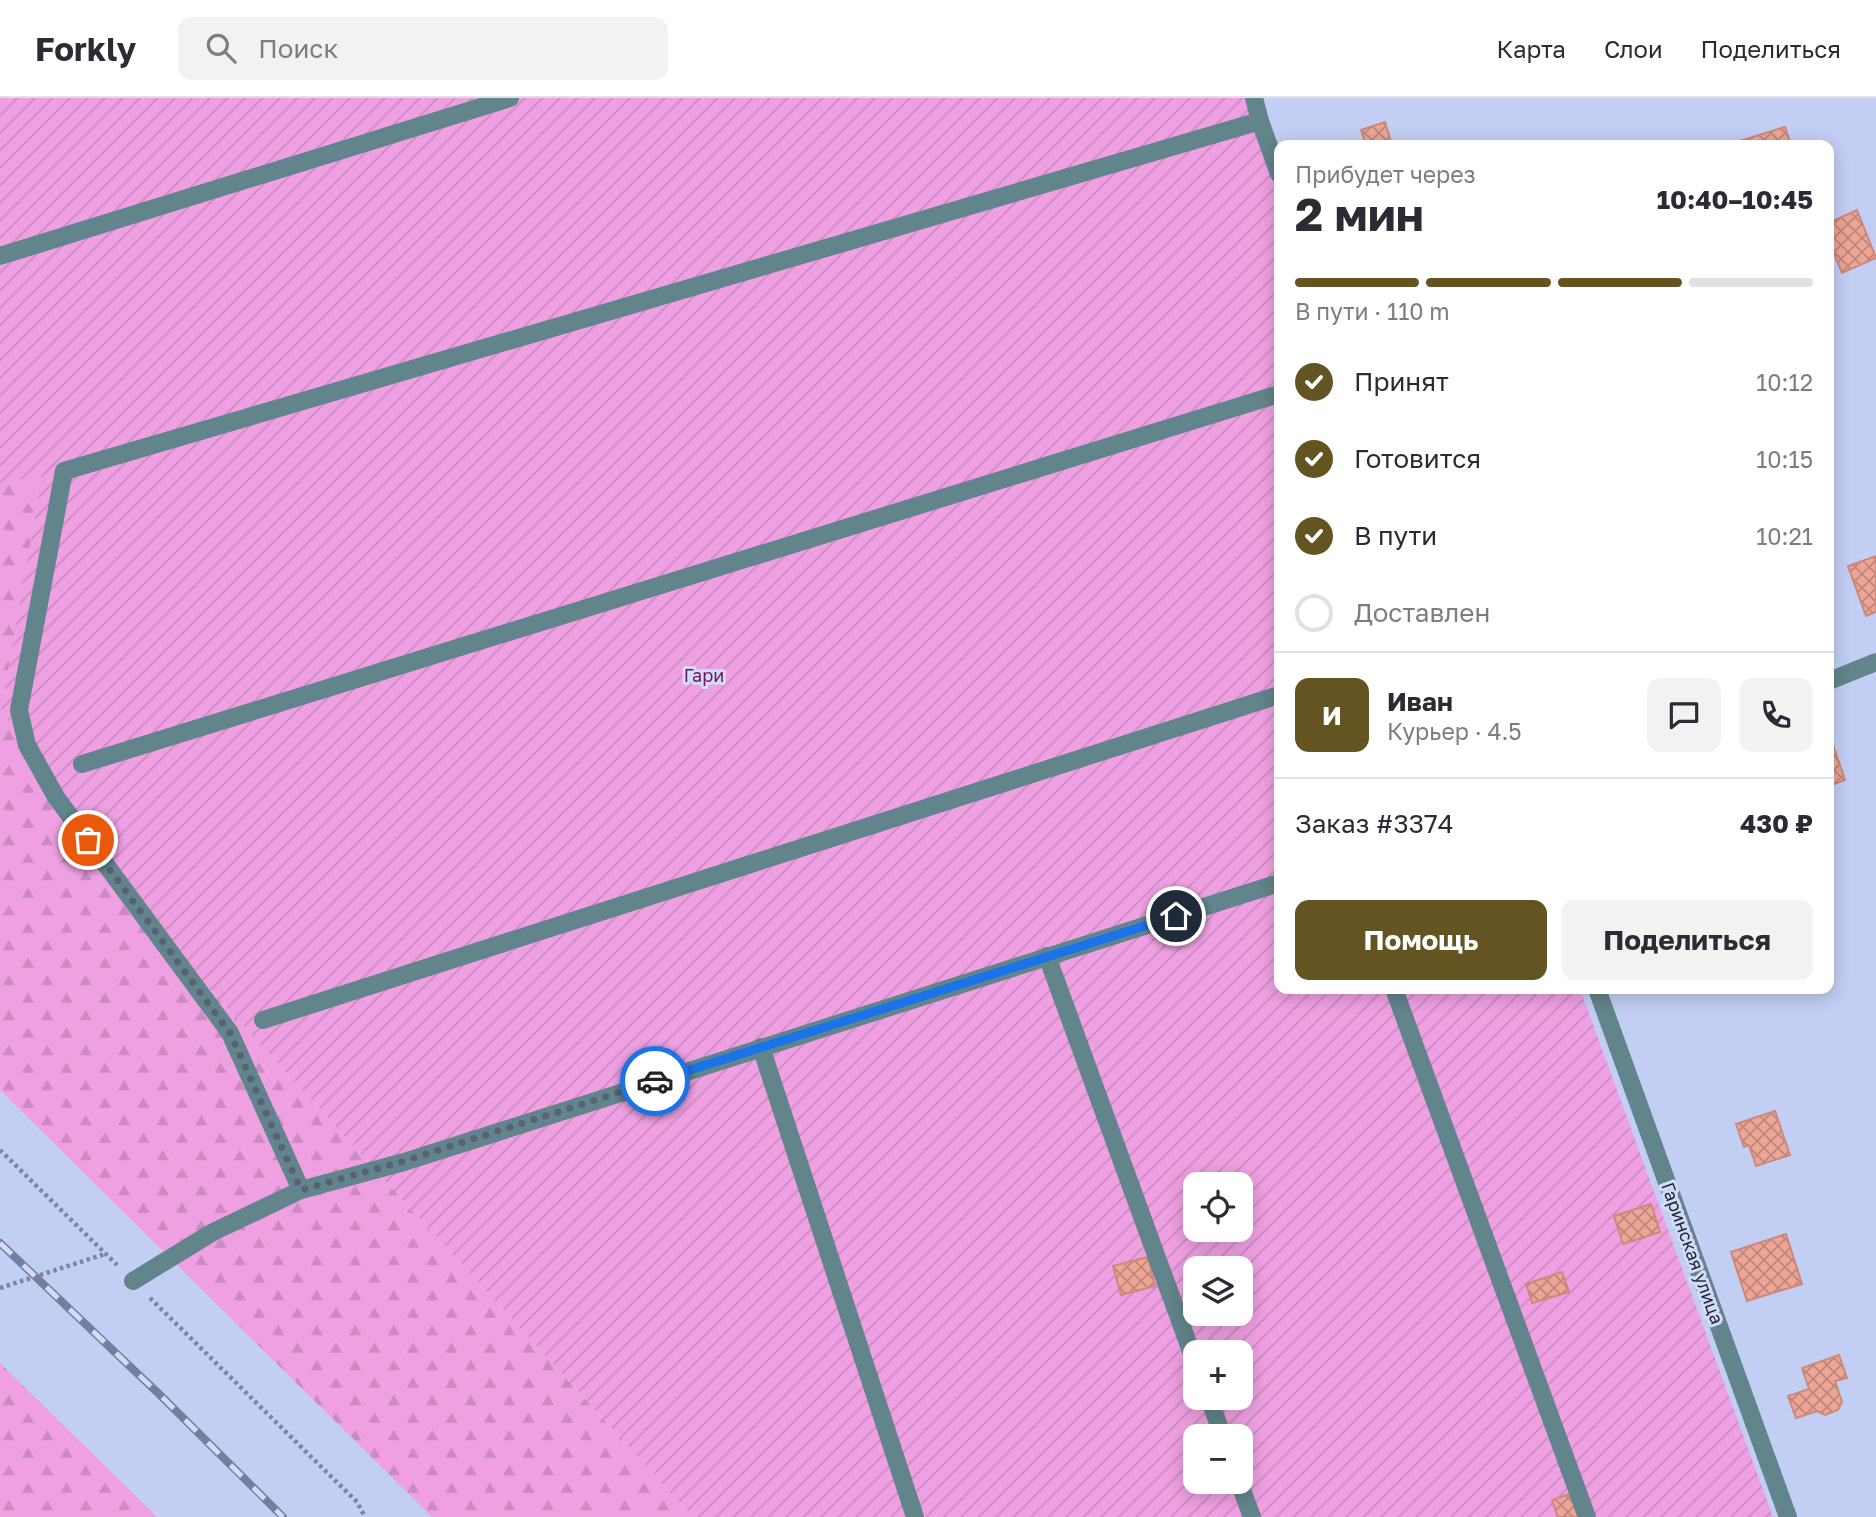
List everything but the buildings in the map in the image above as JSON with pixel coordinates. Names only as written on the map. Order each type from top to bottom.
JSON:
[{"type":"street","points":[[0,256],[510,98]]},
{"type":"street","points":[[1254,98],[1274,160]]},
{"type":"street","points":[[301,1190],[230,1033],[56,797],[27,745],[19,710],[64,471],[1260,121]]},
{"type":"street","points":[[82,764],[1274,396]]},
{"type":"street","points":[[1834,679],[1876,662]]},
{"type":"street","points":[[263,1020],[1274,697]]},
{"type":"street","points":[[133,1281],[213,1232],[301,1190],[404,1161],[1274,885]]},
{"type":"street","points":[[1047,956],[1187,1340]]},
{"type":"street","points":[[1396,994],[1587,1517]]},
{"type":"street","name":"Гаринская улица","points":[[1599,994],[1788,1517]]},
{"type":"street","points":[[761,1047],[915,1517]]},
{"type":"street","points":[[1243,1494],[1252,1517]]},
{"type":"path","points":[[0,1150],[357,1502],[365,1517]]},
{"type":"path","points":[[0,1288],[105,1254]]},
{"type":"green space","name":"Гари","points":[[0,98],[1259,98],[1274,140],[1274,994],[1582,994],[1773,1517],[693,1517],[108,878],[1,710],[42,476],[0,483]]},
{"type":"green space","points":[[43,475],[1,710],[108,878],[693,1517],[432,1517],[0,1090],[0,483]]},
{"type":"green space","points":[[0,1363],[157,1517],[0,1517]]},
{"type":"railway","points":[[0,1243],[159,1394],[283,1517]]},
{"type":"way so far","points":[[88,840],[230,1033],[301,1190],[404,1161],[655,1081]]},
{"type":"route","points":[[655,1081],[1176,916]]}]
